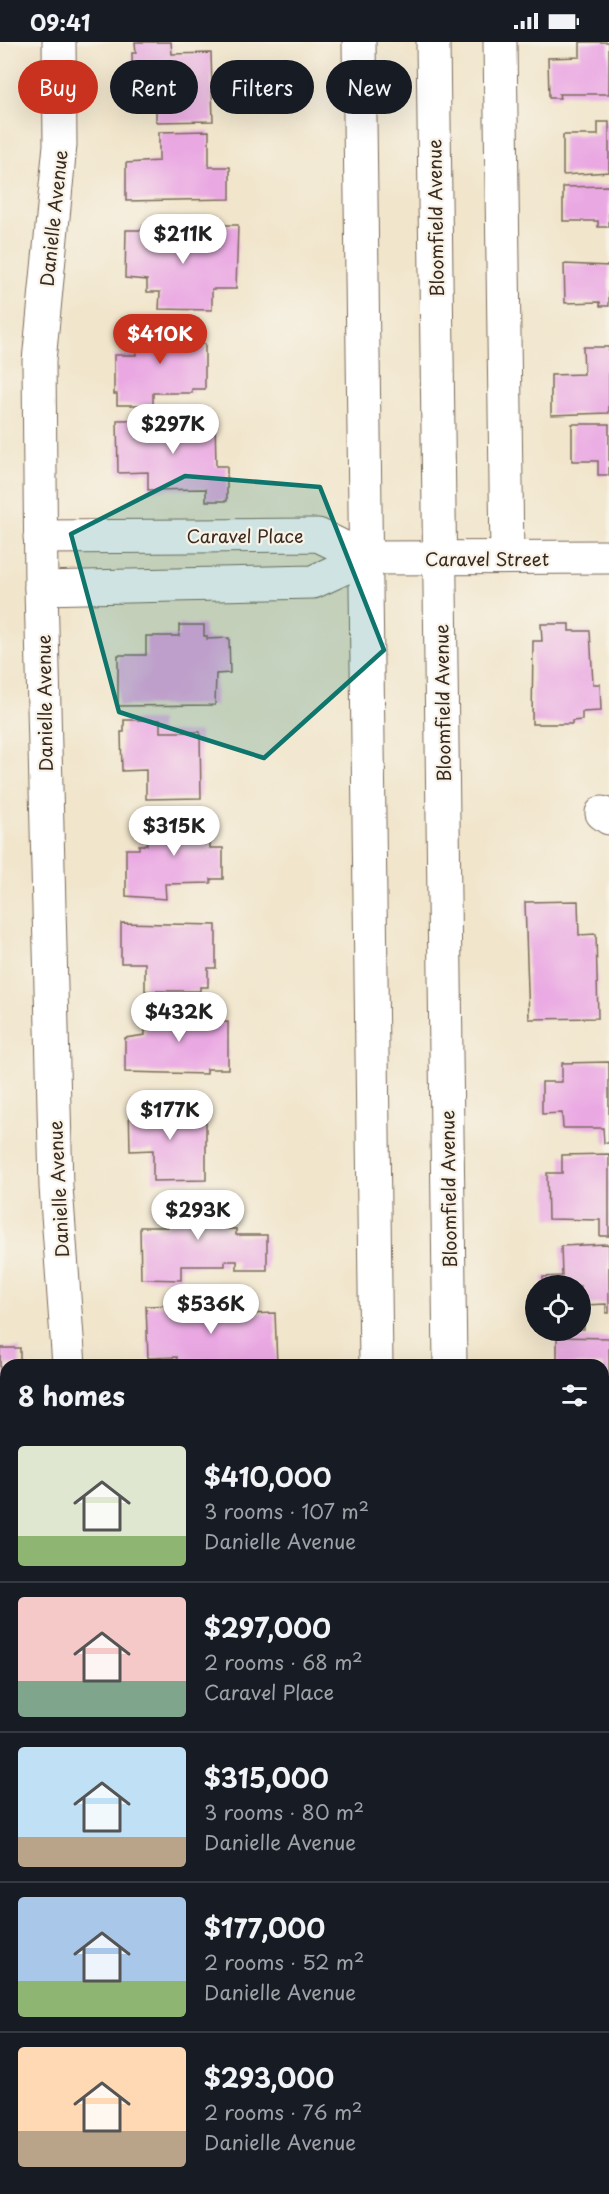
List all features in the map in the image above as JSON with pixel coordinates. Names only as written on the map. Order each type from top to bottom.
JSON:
[{"type":"street","name":"Danielle Avenue","points":[[59,42],[60,145],[39,361],[40,537],[56,1187],[69,1359]]},
{"type":"street","points":[[359,42],[376,1359]]},
{"type":"street","name":"Bloomfield Avenue","points":[[433,42],[450,1359]]},
{"type":"street","points":[[500,42],[507,557]]},
{"type":"street","name":"Caravel Place","points":[[40,537],[318,535],[365,558]]},
{"type":"street","name":"Caravel Street","points":[[365,558],[609,557]]},
{"type":"street","points":[[41,588],[313,582],[365,558]]},
{"type":"highlighted area","points":[[185,476],[320,487],[384,650],[264,758],[119,712],[71,534]]},
{"type":"building","points":[[135,42],[171,42],[172,54],[211,53],[210,114],[213,114],[213,121],[156,122],[156,114],[198,114],[198,60],[132,60],[132,53],[136,53]]},
{"type":"building","points":[[580,42],[609,42],[609,94],[559,94],[560,98],[549,98],[548,58],[580,57]]},
{"type":"building","points":[[598,122],[609,122],[609,172],[563,175],[563,135],[598,135]]},
{"type":"building","points":[[209,131],[209,167],[230,167],[230,199],[126,201],[126,163],[159,161],[159,132]]},
{"type":"building","points":[[609,186],[609,227],[598,227],[598,221],[563,221],[563,187]]},
{"type":"building","points":[[206,225],[238,225],[236,289],[212,289],[212,310],[159,309],[160,292],[147,292],[147,280],[125,278],[126,230],[142,230],[143,226],[166,227],[166,239],[206,239]]},
{"type":"building","points":[[564,264],[609,266],[609,306],[600,306],[600,302],[565,303]]},
{"type":"building","points":[[136,325],[191,325],[191,328],[199,328],[199,344],[205,344],[205,389],[192,389],[192,393],[153,393],[153,405],[117,405],[117,394],[114,394],[114,355],[136,355]]},
{"type":"building","points":[[583,347],[609,347],[609,413],[551,415],[551,375],[584,374]]},
{"type":"building","points":[[215,419],[216,466],[227,466],[227,501],[206,501],[206,489],[148,490],[148,472],[118,473],[117,420]]},
{"type":"building","points":[[572,424],[609,424],[609,475],[598,475],[598,461],[572,461]]},
{"type":"building","points":[[541,624],[569,624],[569,631],[590,631],[593,684],[600,684],[601,711],[582,712],[582,720],[572,721],[572,724],[532,724],[533,641],[542,641]]},
{"type":"building","points":[[179,625],[204,625],[204,636],[207,636],[207,639],[229,638],[230,673],[216,674],[215,705],[118,706],[118,655],[146,655],[146,636],[179,636]]},
{"type":"building","points":[[124,720],[160,720],[160,732],[200,732],[201,798],[146,799],[146,770],[122,771],[121,732],[124,732]]},
{"type":"building","points":[[158,814],[210,814],[210,848],[223,848],[223,879],[211,879],[211,883],[165,884],[166,899],[126,896],[126,849],[139,849],[139,845],[147,845],[147,832],[158,832]]},
{"type":"building","points":[[578,901],[579,935],[596,934],[598,1018],[529,1019],[525,902]]},
{"type":"building","points":[[121,923],[216,925],[216,968],[208,968],[208,987],[200,987],[200,991],[145,991],[145,963],[121,963]]},
{"type":"building","points":[[206,1004],[206,1023],[228,1022],[228,1069],[207,1069],[207,1074],[125,1072],[125,1038],[145,1035],[145,1022],[156,1022],[156,1005]]},
{"type":"building","points":[[609,1062],[609,1143],[604,1143],[603,1128],[563,1128],[562,1113],[542,1114],[542,1082],[562,1082],[562,1063]]},
{"type":"building","points":[[129,1103],[166,1103],[166,1114],[206,1114],[206,1180],[153,1181],[153,1150],[130,1151]]},
{"type":"building","points":[[609,1154],[609,1236],[600,1236],[600,1220],[548,1219],[547,1173],[562,1173],[562,1155]]},
{"type":"building","points":[[173,1196],[225,1196],[225,1229],[236,1229],[236,1235],[267,1235],[267,1270],[237,1270],[237,1261],[225,1261],[225,1266],[181,1266],[181,1280],[141,1279],[140,1227],[168,1227],[168,1214],[173,1214]]},
{"type":"building","points":[[609,1245],[609,1313],[606,1313],[606,1304],[591,1305],[591,1275],[562,1275],[561,1246]]},
{"type":"building","points":[[245,1303],[245,1314],[275,1313],[277,1359],[148,1358],[146,1306]]},
{"type":"building","points":[[591,1338],[609,1338],[609,1359],[557,1359],[557,1341],[591,1341]]},
{"type":"building","points":[[0,1348],[20,1348],[20,1359],[0,1359]]}]
